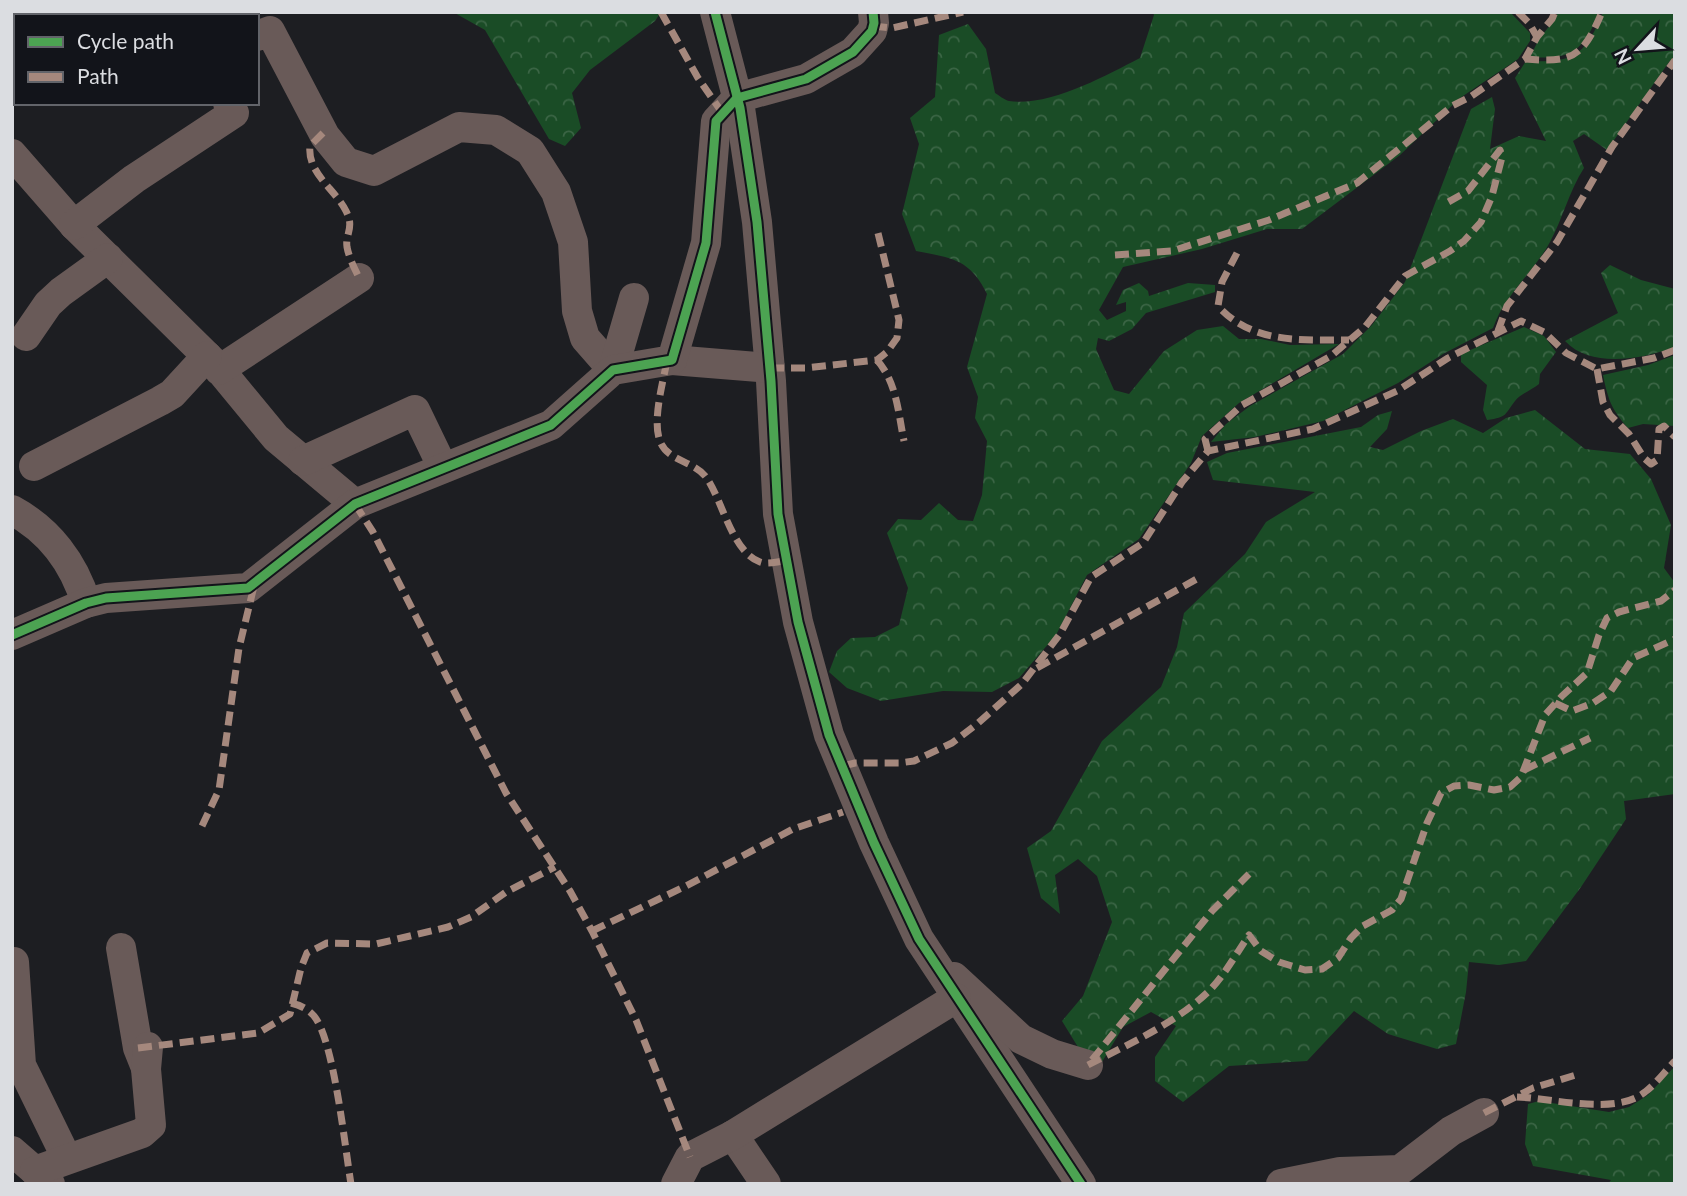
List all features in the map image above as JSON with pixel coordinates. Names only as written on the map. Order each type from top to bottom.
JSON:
[{"type":"street","points":[[715,12],[737,98],[757,222],[770,368],[778,514],[805,647],[830,734],[874,843],[919,939],[1080,1184]]},
{"type":"street","points":[[672,360],[706,243],[716,121],[737,98],[806,79],[853,52],[872,31],[873,12]]},
{"type":"street","points":[[259,35],[270,31],[325,136],[346,162],[374,171],[460,127],[496,130],[530,151],[556,192],[573,242],[577,311],[585,338],[612,370]]},
{"type":"street","points":[[74,225],[134,179],[234,113],[229,105]]},
{"type":"street","points":[[12,154],[74,225],[213,363],[276,438],[355,504]]},
{"type":"street","points":[[26,336],[48,304],[108,258]]},
{"type":"street","points":[[34,466],[160,401],[213,363],[359,278]]},
{"type":"street","points":[[12,635],[86,603],[106,598],[248,588],[355,504],[551,425],[612,370],[634,298]]},
{"type":"street","points":[[612,370],[672,360],[770,368]]},
{"type":"street","points":[[303,461],[415,410],[443,468]]},
{"type":"street","points":[[12,510],[30,519],[44,531],[68,560],[86,603]]},
{"type":"street","points":[[12,1151],[42,1177],[67,1159],[142,1133],[150,1125],[147,1058],[138,1048],[121,948]]},
{"type":"street","points":[[930,957],[977,996],[1021,1039],[1052,1054],[1088,1065]]},
{"type":"street","points":[[14,962],[15,1018],[21,1065],[67,1159]]},
{"type":"street","points":[[676,1184],[690,1157],[733,1135],[956,998]]},
{"type":"street","points":[[1281,1184],[1340,1172],[1400,1170],[1451,1131],[1484,1113]]},
{"type":"street","points":[[733,1135],[766,1184]]},
{"type":"green space","points":[[453,12],[661,12],[655,21],[590,70],[572,93],[581,128],[565,146],[549,139],[485,30]]},
{"type":"green space","points":[[1153,12],[1510,12],[1530,33],[1530,41],[1518,59],[1460,98],[1400,155],[1302,229],[1267,229],[1202,249],[1123,267],[1099,310],[1107,320],[1126,311],[1126,302],[1116,305],[1123,290],[1139,283],[1148,291],[1149,296],[1188,283],[1215,285],[1215,292],[1146,313],[1132,329],[1109,341],[1098,338],[1096,349],[1114,390],[1129,394],[1164,351],[1197,330],[1223,326],[1239,339],[1261,339],[1290,345],[1339,344],[1239,403],[1202,436],[1191,463],[1139,539],[1087,575],[1056,635],[1019,678],[992,692],[943,691],[881,701],[847,688],[829,672],[837,651],[851,638],[875,637],[899,625],[908,588],[887,533],[898,519],[921,520],[939,503],[958,520],[973,521],[982,495],[987,441],[975,418],[978,397],[967,367],[987,294],[974,274],[959,262],[916,251],[902,214],[919,144],[910,118],[935,97],[939,35],[968,24],[986,49],[995,93],[1005,100],[1025,102],[1076,89],[1140,58]]},
{"type":"green space","points":[[1558,12],[1600,12],[1588,36],[1574,50],[1557,57],[1530,57],[1539,39]]},
{"type":"green space","points":[[1603,12],[1675,12],[1675,58],[1669,62],[1607,150],[1584,134],[1573,141],[1584,168],[1550,242],[1512,294],[1493,328],[1443,354],[1398,383],[1323,421],[1255,437],[1211,442],[1226,424],[1250,406],[1343,354],[1372,325],[1405,282],[1471,109],[1492,97],[1495,109],[1490,149],[1519,136],[1546,141],[1515,78],[1526,61],[1555,61],[1583,48]]},
{"type":"green space","points":[[1610,265],[1641,280],[1675,289],[1675,347],[1648,355],[1617,359],[1589,355],[1576,350],[1565,341],[1618,313],[1601,273]]},
{"type":"green space","points":[[1524,327],[1544,336],[1556,352],[1540,374],[1539,384],[1517,399],[1505,415],[1487,420],[1483,410],[1487,385],[1461,362],[1461,354]]},
{"type":"green space","points":[[1675,355],[1675,426],[1643,424],[1628,428],[1611,403],[1603,375],[1648,365]]},
{"type":"green space","points":[[1535,410],[1585,449],[1630,454],[1651,479],[1671,525],[1664,568],[1675,583],[1675,794],[1624,801],[1626,819],[1581,887],[1526,961],[1499,965],[1469,962],[1456,1044],[1437,1049],[1388,1034],[1354,1011],[1307,1061],[1229,1066],[1183,1102],[1155,1081],[1155,1057],[1176,1026],[1151,1012],[1123,1027],[1099,1067],[1081,1052],[1062,1021],[1083,996],[1112,922],[1097,876],[1078,859],[1055,875],[1060,914],[1041,898],[1027,848],[1051,831],[1102,741],[1161,687],[1177,647],[1184,613],[1245,554],[1266,522],[1315,492],[1213,480],[1207,462],[1227,453],[1361,427],[1378,415],[1392,411],[1387,429],[1370,447],[1383,450],[1453,419],[1483,433],[1506,418]]},
{"type":"green space","points":[[1675,1066],[1675,1184],[1608,1184],[1611,1180],[1533,1166],[1525,1144],[1528,1104],[1539,1101],[1609,1112],[1629,1107],[1648,1095]]},
{"type":"marked path","points":[[661,12],[698,78],[723,114]]},
{"type":"marked path","points":[[873,26],[892,28],[963,12]]},
{"type":"marked path","points":[[1518,12],[1529,23],[1537,37]]},
{"type":"marked path","points":[[1115,255],[1172,251],[1269,220],[1357,183],[1452,106],[1470,97],[1525,59],[1555,12]]},
{"type":"marked path","points":[[1525,59],[1555,60],[1574,54],[1589,39],[1602,12]]},
{"type":"marked path","points":[[1498,331],[1507,306],[1557,242],[1612,147],[1675,60]]},
{"type":"marked path","points":[[323,133],[310,146],[310,156],[317,173],[349,217],[347,247],[359,278]]},
{"type":"marked path","points":[[1208,451],[1205,439],[1242,405],[1331,356],[1365,327],[1405,276],[1464,241],[1481,222],[1492,196],[1502,157],[1500,150],[1468,191],[1443,205]]},
{"type":"marked path","points":[[770,368],[805,368],[877,360],[887,352],[897,338],[899,320],[878,233]]},
{"type":"marked path","points":[[1237,253],[1222,282],[1218,306],[1231,318],[1246,327],[1279,337],[1349,340]]},
{"type":"marked path","points":[[843,766],[855,763],[914,761],[952,743],[977,724],[1022,684],[1060,634],[1091,577],[1143,543],[1182,482],[1208,451],[1313,429],[1397,391],[1448,358],[1521,321],[1544,332],[1566,353],[1597,369],[1654,358],[1675,350]]},
{"type":"marked path","points":[[877,360],[893,388],[904,441]]},
{"type":"marked path","points":[[667,361],[657,423],[663,448],[674,457],[695,467],[706,477],[735,537],[750,556],[763,563],[787,561]]},
{"type":"marked path","points":[[1597,369],[1603,402],[1644,458],[1651,464],[1657,460],[1659,429],[1664,426],[1675,437]]},
{"type":"marked path","points":[[355,504],[373,532],[506,793],[570,891],[592,931],[636,1020],[690,1157]]},
{"type":"marked path","points":[[1037,668],[1202,576]]},
{"type":"marked path","points":[[202,826],[219,790],[239,648],[255,582]]},
{"type":"marked path","points":[[1088,1065],[1151,1033],[1195,1003],[1219,979],[1249,935],[1261,951],[1279,962],[1305,970],[1322,969],[1338,958],[1363,926],[1392,910],[1401,899],[1427,823],[1441,793],[1454,786],[1469,785],[1494,790],[1510,787],[1521,777],[1545,715],[1587,673],[1607,618],[1619,612],[1661,601],[1675,590]]},
{"type":"marked path","points":[[1555,703],[1572,711],[1593,703],[1611,691],[1633,658],[1675,639]]},
{"type":"marked path","points":[[1524,770],[1590,738]]},
{"type":"marked path","points":[[592,931],[686,886],[793,829],[843,812]]},
{"type":"marked path","points":[[138,1048],[258,1033],[290,1014],[307,953],[327,943],[376,944],[448,927],[471,917],[506,892],[555,867]]},
{"type":"marked path","points":[[1092,1060],[1212,911],[1249,874]]},
{"type":"marked path","points":[[291,1003],[314,1016],[327,1047],[338,1096],[351,1184]]},
{"type":"marked path","points":[[1517,1097],[1583,1104],[1618,1103],[1645,1092],[1675,1061]]},
{"type":"marked path","points":[[1484,1113],[1533,1088],[1579,1074]]},
{"type":"cycle path","points":[[715,12],[740,108],[757,222],[771,381],[778,514],[798,622],[829,735],[874,843],[919,939],[1081,1184]]},
{"type":"cycle path","points":[[12,635],[86,603],[106,598],[248,588],[355,504],[551,425],[613,370],[672,360],[706,243],[716,121],[737,98],[806,79],[853,52],[872,31],[873,12]]}]
